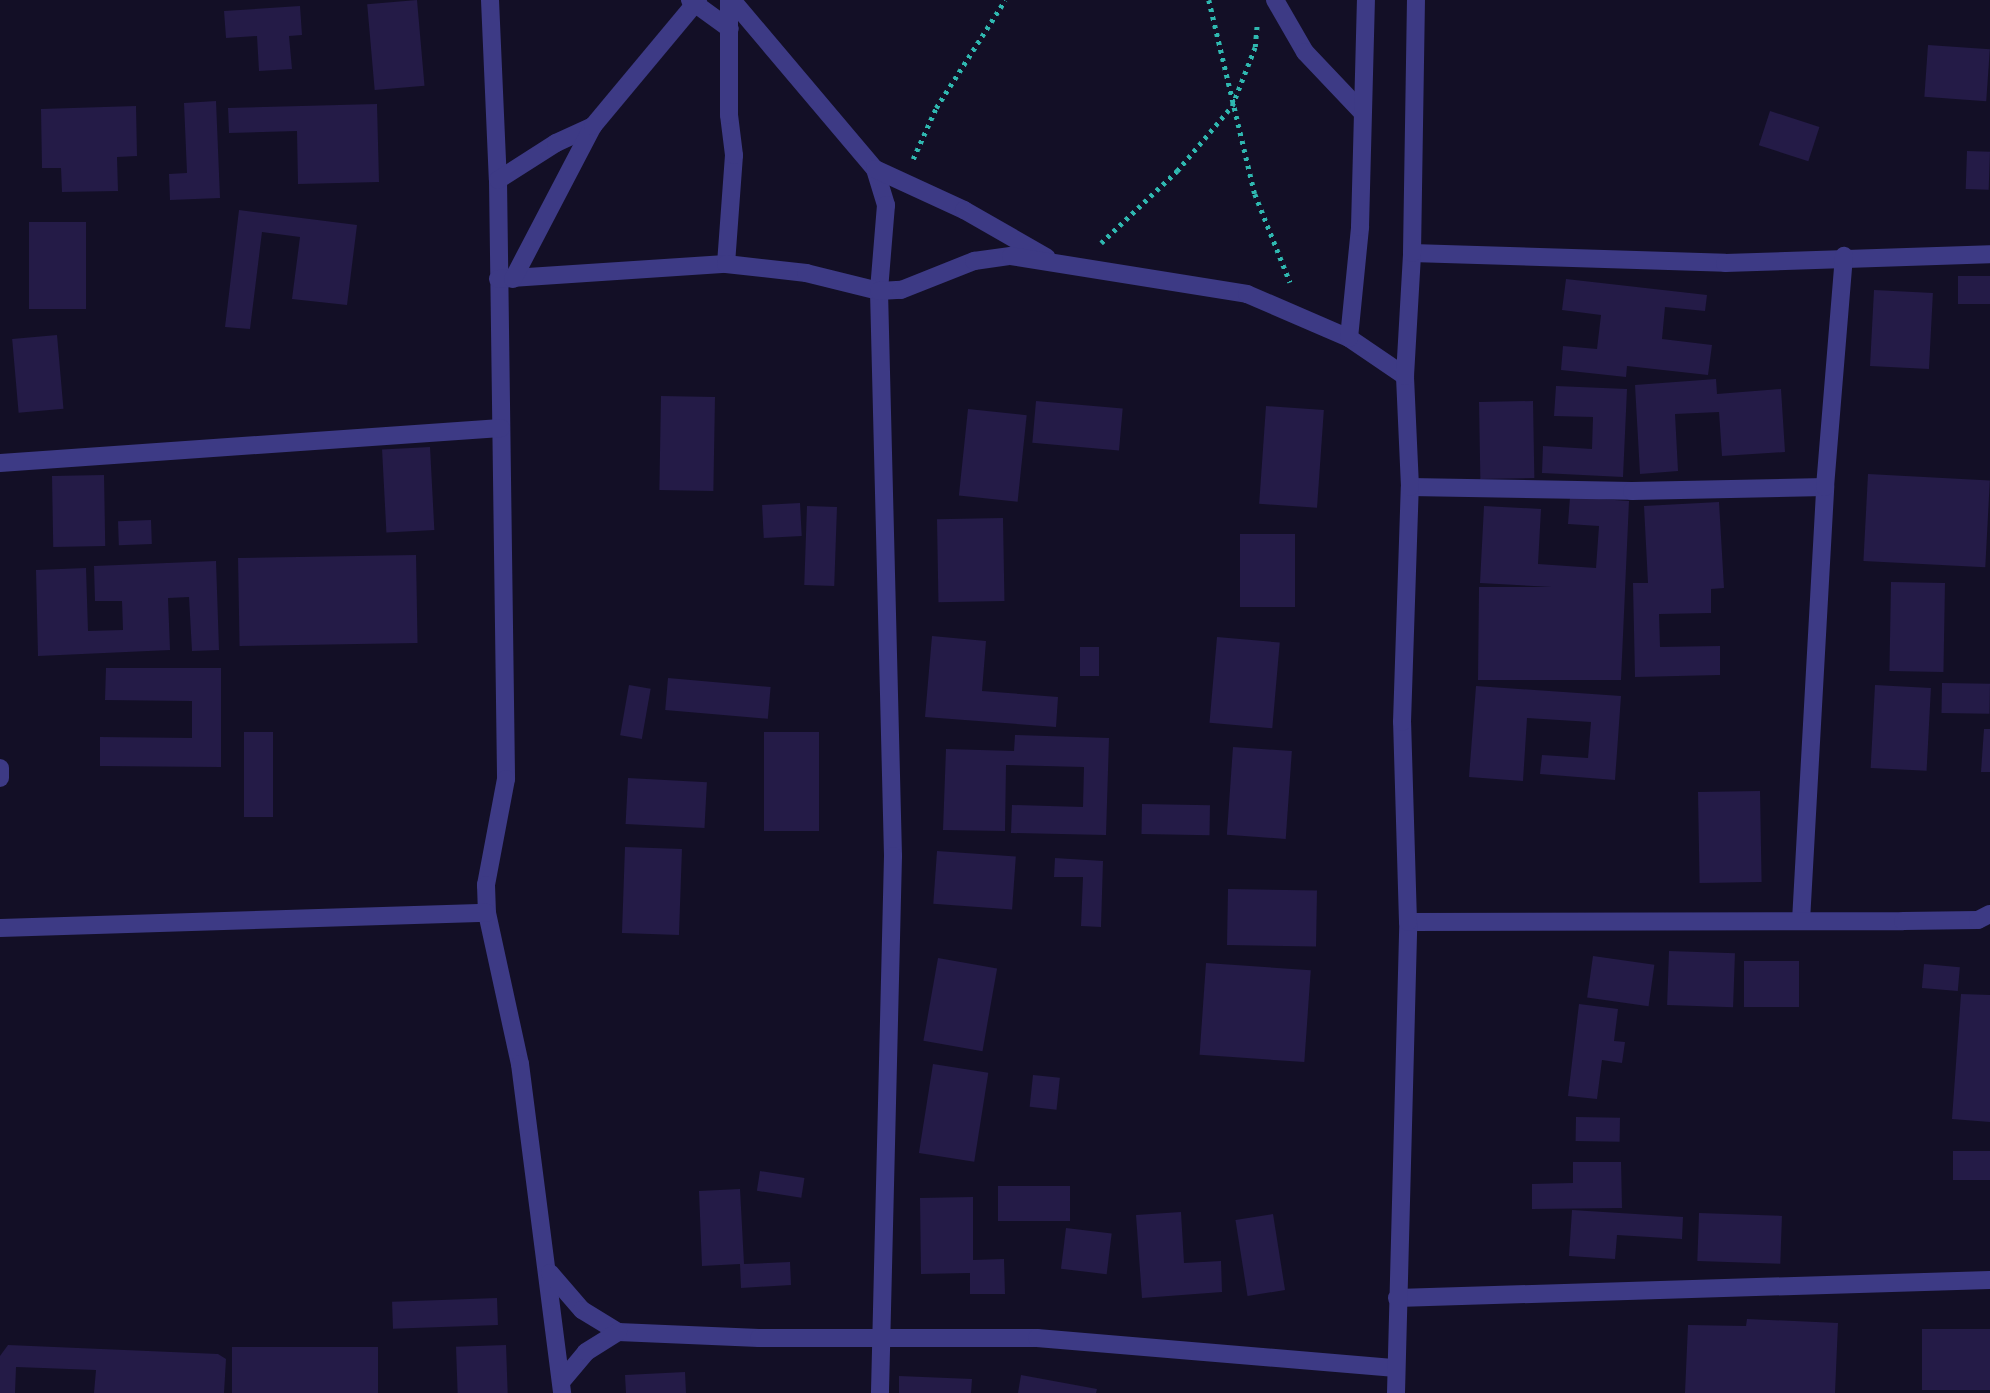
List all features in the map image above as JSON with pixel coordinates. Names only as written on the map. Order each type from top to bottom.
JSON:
[{"type":"street","points":[[490,0],[498,180],[506,279],[501,428],[506,779],[490,853],[487,913],[520,1064],[561,1388]]},
{"type":"street","points":[[726,264],[734,155],[730,0]]},
{"type":"street","points":[[730,0],[875,169],[886,205],[879,291],[893,856],[880,1393]]},
{"type":"street","points":[[1275,0],[1305,52],[1362,112]]},
{"type":"street","points":[[1349,338],[1360,227],[1366,0]]},
{"type":"street","points":[[1396,1393],[1408,922],[1402,722],[1410,487],[1405,376],[1412,253],[1416,0]]},
{"type":"street","points":[[506,279],[593,126],[694,1],[730,29]]},
{"type":"street","points":[[498,180],[556,143],[593,126]]},
{"type":"street","points":[[875,169],[1055,262]]},
{"type":"street","points":[[1412,253],[1725,263],[1843,256],[1990,254]]},
{"type":"street","points":[[506,279],[726,264],[806,273],[879,291],[901,290],[994,256],[1055,262],[1237,291],[1304,315],[1349,338],[1405,376]]},
{"type":"street","points":[[1801,921],[1825,487],[1843,256]]},
{"type":"street","points":[[0,463],[501,428]]},
{"type":"street","points":[[1410,487],[1632,491],[1825,487]]},
{"type":"street","points":[[0,768],[0,778]]},
{"type":"street","points":[[0,928],[487,913]]},
{"type":"street","points":[[1408,922],[1986,921]]},
{"type":"street","points":[[548,1271],[582,1310],[618,1332],[883,1338],[1037,1338],[1396,1368]]},
{"type":"street","points":[[1397,1298],[1990,1280]]},
{"type":"street","points":[[561,1388],[586,1352],[618,1332]]},
{"type":"path","points":[[904,182],[936,108],[1005,0]]},
{"type":"path","points":[[1209,0],[1232,106],[1269,234],[1304,315]]},
{"type":"path","points":[[1083,266],[1107,234],[1177,171],[1232,106],[1255,47],[1259,12]]},
{"type":"building","points":[[417,0],[424,86],[375,90],[367,4]]},
{"type":"building","points":[[300,6],[302,35],[289,36],[292,69],[259,71],[257,36],[226,38],[224,11]]},
{"type":"building","points":[[1928,45],[1990,49],[1986,101],[1924,97]]},
{"type":"building","points":[[216,101],[220,198],[170,200],[169,174],[187,173],[184,103]]},
{"type":"building","points":[[377,104],[379,182],[298,184],[297,131],[229,133],[228,108]]},
{"type":"building","points":[[136,106],[137,156],[117,157],[118,191],[62,192],[61,168],[42,168],[41,109]]},
{"type":"building","points":[[1770,111],[1819,127],[1808,161],[1759,145]]},
{"type":"building","points":[[1967,151],[1990,152],[1989,190],[1966,189]]},
{"type":"building","points":[[239,210],[357,225],[347,305],[292,299],[300,237],[262,232],[250,329],[225,327]]},
{"type":"building","points":[[29,222],[86,222],[86,309],[29,309]]},
{"type":"building","points":[[1958,276],[1990,276],[1990,304],[1958,304]]},
{"type":"building","points":[[1566,279],[1707,295],[1705,311],[1665,307],[1662,339],[1712,345],[1708,375],[1627,366],[1626,377],[1561,370],[1563,346],[1597,349],[1601,315],[1562,310]]},
{"type":"building","points":[[1874,290],[1933,293],[1929,369],[1870,366]]},
{"type":"building","points":[[57,335],[63,409],[19,413],[12,339]]},
{"type":"building","points":[[1716,379],[1717,394],[1781,389],[1785,452],[1722,456],[1719,412],[1675,414],[1678,471],[1640,474],[1635,385]]},
{"type":"building","points":[[1556,386],[1627,389],[1623,477],[1542,473],[1543,446],[1592,449],[1593,417],[1554,416]]},
{"type":"building","points":[[661,396],[715,397],[713,491],[659,490]]},
{"type":"building","points":[[1036,401],[1123,409],[1119,450],[1032,443]]},
{"type":"building","points":[[1533,401],[1534,478],[1480,479],[1479,402]]},
{"type":"building","points":[[1266,406],[1324,410],[1317,508],[1259,504]]},
{"type":"building","points":[[968,409],[1027,415],[1018,502],[959,496]]},
{"type":"building","points":[[430,447],[434,530],[386,532],[382,450]]},
{"type":"building","points":[[1868,474],[1990,480],[1985,567],[1863,561]]},
{"type":"building","points":[[104,475],[105,546],[53,547],[52,476]]},
{"type":"building","points":[[1570,497],[1629,501],[1621,680],[1478,680],[1479,587],[1552,587],[1480,583],[1484,506],[1541,509],[1538,564],[1596,568],[1599,526],[1568,524]]},
{"type":"building","points":[[1719,502],[1724,588],[1711,589],[1711,613],[1659,614],[1660,647],[1720,646],[1720,675],[1635,677],[1633,583],[1648,583],[1644,506]]},
{"type":"building","points":[[800,503],[802,536],[764,538],[762,505]]},
{"type":"building","points":[[807,506],[837,507],[834,586],[804,585]]},
{"type":"building","points":[[1003,518],[1004,601],[938,602],[937,519]]},
{"type":"building","points":[[151,520],[152,544],[119,545],[118,521]]},
{"type":"building","points":[[1240,534],[1295,534],[1295,607],[1240,607]]},
{"type":"building","points":[[416,555],[418,643],[240,646],[238,558]]},
{"type":"building","points":[[216,561],[219,650],[192,651],[189,597],[168,598],[170,650],[38,656],[36,570],[86,568],[88,631],[123,630],[122,601],[95,601],[94,566]]},
{"type":"building","points":[[1891,582],[1945,583],[1943,672],[1889,671]]},
{"type":"building","points":[[932,636],[986,641],[982,691],[1058,697],[1056,727],[925,717]]},
{"type":"building","points":[[1217,637],[1280,642],[1272,728],[1210,723]]},
{"type":"building","points":[[1080,647],[1099,647],[1099,676],[1080,676]]},
{"type":"building","points":[[106,668],[221,668],[221,767],[100,766],[100,737],[192,738],[192,701],[105,700]]},
{"type":"building","points":[[668,678],[771,687],[768,719],[665,710]]},
{"type":"building","points":[[1942,683],[1990,684],[1989,714],[1941,713]]},
{"type":"building","points":[[629,685],[651,689],[642,739],[620,735]]},
{"type":"building","points":[[1875,685],[1931,688],[1927,771],[1871,768]]},
{"type":"building","points":[[1476,686],[1621,696],[1615,780],[1540,774],[1542,755],[1588,758],[1591,722],[1527,718],[1523,781],[1469,777]]},
{"type":"building","points":[[1984,729],[1990,729],[1990,772],[1981,772]]},
{"type":"building","points":[[244,732],[273,732],[273,817],[244,817]]},
{"type":"building","points":[[764,732],[819,732],[819,831],[764,831]]},
{"type":"building","points":[[1015,735],[1109,738],[1106,835],[1011,833],[1012,805],[1083,807],[1084,767],[1006,765],[1005,831],[943,830],[946,749],[1014,751]]},
{"type":"building","points":[[1233,747],[1292,751],[1286,839],[1227,835]]},
{"type":"building","points":[[628,778],[707,782],[704,828],[626,824]]},
{"type":"building","points":[[1760,791],[1762,882],[1700,883],[1698,792]]},
{"type":"building","points":[[1142,804],[1210,805],[1209,835],[1141,834]]},
{"type":"building","points":[[625,847],[682,849],[679,935],[622,933]]},
{"type":"building","points":[[937,851],[1016,857],[1012,909],[933,904]]},
{"type":"building","points":[[1055,858],[1103,861],[1101,927],[1081,926],[1083,877],[1054,877]]},
{"type":"building","points":[[1228,889],[1317,891],[1316,947],[1227,945]]},
{"type":"building","points":[[1669,951],[1735,953],[1733,1007],[1667,1005]]},
{"type":"building","points":[[1593,956],[1654,965],[1649,1006],[1587,998]]},
{"type":"building","points":[[938,958],[997,968],[983,1051],[923,1041]]},
{"type":"building","points":[[1744,961],[1799,961],[1799,1007],[1744,1007]]},
{"type":"building","points":[[1206,963],[1311,970],[1304,1062],[1200,1055]]},
{"type":"building","points":[[1924,964],[1960,967],[1958,991],[1922,988]]},
{"type":"building","points":[[1961,994],[1990,995],[1990,1122],[1952,1119]]},
{"type":"building","points":[[1579,1004],[1618,1009],[1614,1041],[1625,1042],[1622,1063],[1602,1060],[1597,1099],[1568,1096]]},
{"type":"building","points":[[933,1064],[988,1073],[974,1162],[919,1153]]},
{"type":"building","points":[[1033,1075],[1060,1078],[1057,1110],[1030,1107]]},
{"type":"building","points":[[1576,1117],[1620,1118],[1620,1142],[1576,1141]]},
{"type":"building","points":[[1953,1151],[1990,1151],[1990,1180],[1953,1180]]},
{"type":"building","points":[[1573,1162],[1621,1162],[1622,1208],[1532,1209],[1532,1184],[1573,1183]]},
{"type":"building","points":[[760,1171],[804,1178],[801,1198],[757,1191]]},
{"type":"building","points":[[998,1186],[1070,1186],[1070,1221],[998,1221]]},
{"type":"building","points":[[740,1189],[744,1264],[790,1262],[791,1285],[741,1288],[740,1264],[702,1266],[699,1191]]},
{"type":"building","points":[[973,1197],[973,1260],[1004,1259],[1005,1294],[970,1294],[970,1273],[921,1274],[920,1198]]},
{"type":"building","points":[[1572,1210],[1683,1217],[1682,1239],[1617,1235],[1615,1259],[1569,1256]]},
{"type":"building","points":[[1181,1212],[1184,1263],[1221,1261],[1222,1292],[1142,1298],[1136,1215]]},
{"type":"building","points":[[1699,1213],[1782,1216],[1780,1264],[1697,1261]]},
{"type":"building","points":[[1273,1214],[1285,1290],[1248,1296],[1235,1220]]},
{"type":"building","points":[[1066,1228],[1112,1234],[1107,1274],[1061,1269]]},
{"type":"building","points":[[497,1298],[498,1325],[393,1329],[392,1302]]},
{"type":"building","points":[[1747,1319],[1838,1323],[1835,1393],[1685,1393],[1688,1325],[1746,1326]]},
{"type":"building","points":[[1922,1329],[1990,1329],[1990,1390],[1922,1390]]},
{"type":"building","points":[[8,1345],[218,1354],[226,1359],[224,1393],[94,1393],[96,1370],[16,1367],[15,1393],[0,1393],[0,1356]]},
{"type":"building","points":[[506,1345],[508,1393],[458,1393],[456,1347]]},
{"type":"building","points":[[232,1347],[378,1347],[378,1393],[232,1393]]},
{"type":"building","points":[[685,1372],[686,1393],[626,1393],[625,1375]]},
{"type":"building","points":[[1021,1375],[1097,1389],[1096,1393],[1018,1393]]},
{"type":"building","points":[[899,1376],[972,1379],[971,1393],[899,1393]]}]
